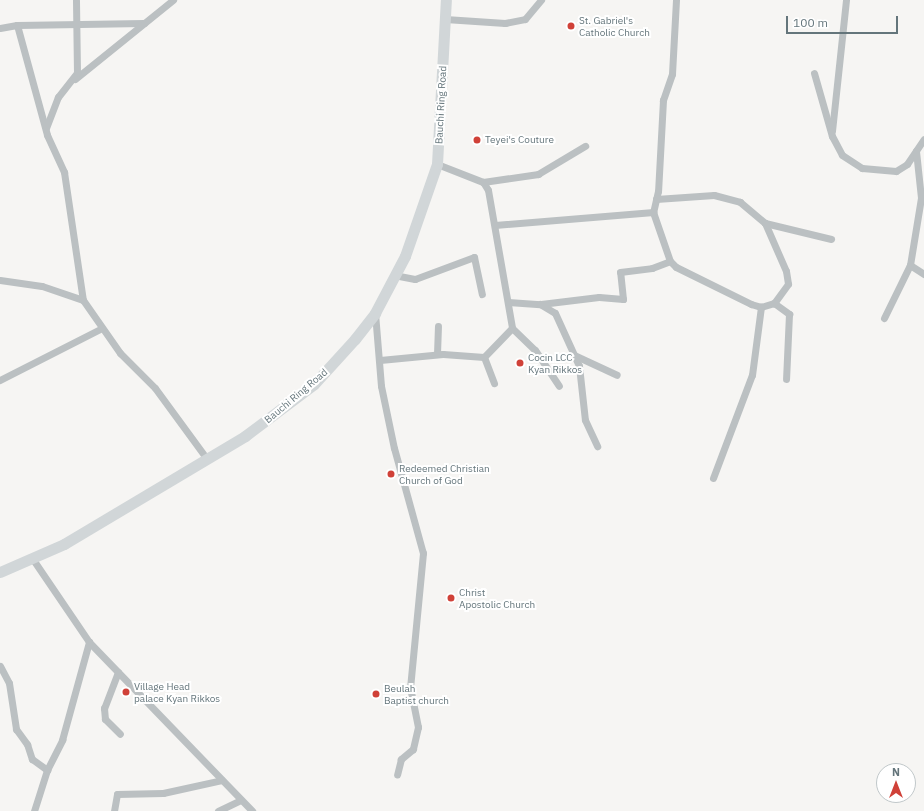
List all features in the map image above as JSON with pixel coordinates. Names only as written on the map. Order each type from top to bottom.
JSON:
[{"type":"main road","name":"Bauchi Ring Road","points":[[0,572],[64,544],[245,436],[314,384],[375,312],[394,275],[424,208],[437,164],[446,0]]},
{"type":"street","points":[[46,128],[58,97],[77,72],[76,0]]},
{"type":"street","points":[[69,83],[173,0]]},
{"type":"street","points":[[445,19],[505,23],[525,19],[541,0]]},
{"type":"street","points":[[656,199],[714,196],[740,202],[765,223],[786,271],[788,284],[774,303],[761,307],[670,261],[652,212],[656,199],[663,100],[672,74],[676,0]]},
{"type":"street","points":[[832,136],[846,0]]},
{"type":"street","points":[[0,28],[17,25],[144,23]]},
{"type":"street","points":[[17,25],[46,128],[64,172],[83,300],[120,353],[155,388],[207,459]]},
{"type":"street","points":[[814,73],[832,136],[842,155],[862,168],[896,171],[916,152],[924,139]]},
{"type":"street","points":[[437,164],[483,182],[538,174],[585,146]]},
{"type":"street","points":[[884,318],[910,266],[922,198],[916,152]]},
{"type":"street","points":[[483,182],[495,225],[512,328],[534,350],[558,386]]},
{"type":"street","points":[[495,225],[652,212]]},
{"type":"street","points":[[765,223],[831,239]]},
{"type":"street","points":[[394,275],[415,279],[474,257],[482,294]]},
{"type":"street","points":[[508,302],[540,304],[599,297],[623,299],[620,272],[652,268],[670,261]]},
{"type":"street","points":[[910,266],[924,274]]},
{"type":"street","points":[[0,280],[42,286],[83,300]]},
{"type":"street","points":[[774,303],[789,314],[786,378]]},
{"type":"street","points":[[540,304],[555,313],[574,355],[585,395],[585,420],[597,446]]},
{"type":"street","points":[[713,478],[752,375],[761,307]]},
{"type":"street","points":[[375,312],[380,360],[394,448],[423,553],[410,687],[418,727],[413,749],[401,759],[397,775]]},
{"type":"street","points":[[437,354],[438,326]]},
{"type":"street","points":[[0,380],[102,328]]},
{"type":"street","points":[[380,360],[437,354],[484,357],[512,328]]},
{"type":"street","points":[[574,355],[617,375]]},
{"type":"street","points":[[484,357],[494,383]]},
{"type":"street","points":[[32,558],[89,642],[252,811]]},
{"type":"street","points":[[34,811],[47,770],[62,740],[89,642]]},
{"type":"street","points":[[0,666],[9,683],[16,728],[27,744],[32,759],[47,770]]},
{"type":"street","points":[[118,672],[104,708],[105,719],[120,734]]},
{"type":"street","points":[[114,811],[117,794],[163,793],[222,780]]},
{"type":"street","points":[[218,811],[241,800]]},
{"type":"place","name":"St. Gabriel's Catholic Church","points":[[571,26]]},
{"type":"place","name":"Teyei's Couture","points":[[477,140]]},
{"type":"place","name":"Cocin LCC Kyan Rikkos","points":[[520,363]]},
{"type":"place","name":"Redeemed Christian Church of God","points":[[391,474]]},
{"type":"place","name":"Christ Apostolic Church","points":[[451,598]]},
{"type":"place","name":"Village Head palace Kyan Rikkos","points":[[126,692]]},
{"type":"place","name":"Beulah Baptist church","points":[[376,694]]}]
